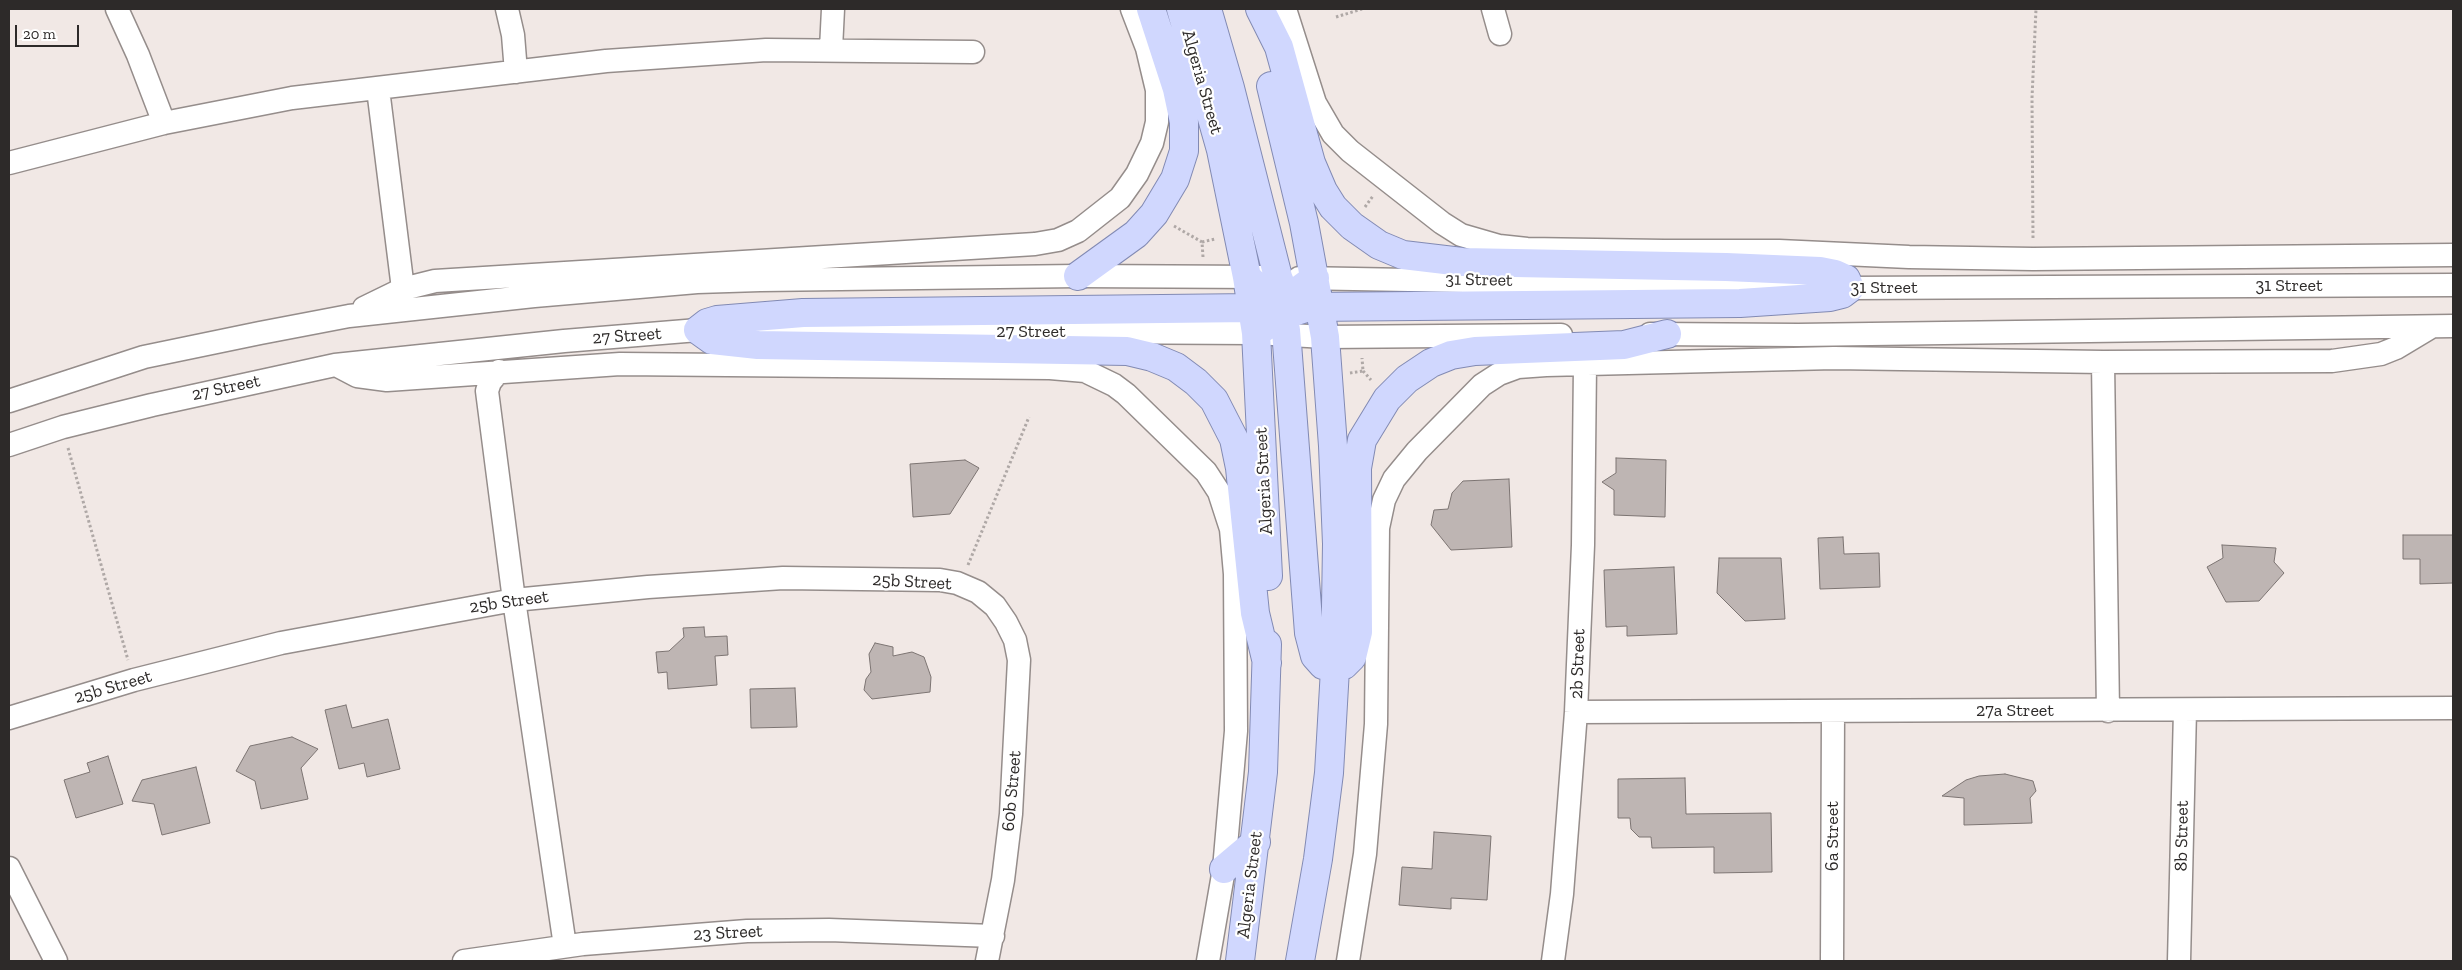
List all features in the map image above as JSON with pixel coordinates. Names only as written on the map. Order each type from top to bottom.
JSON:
[{"type":"main road","points":[[1078,276],[1136,234],[1154,214],[1175,179],[1184,151],[1184,122],[1177,90],[1151,9]]},
{"type":"main road","name":"Algeria Street","points":[[1181,9],[1221,150],[1247,277]]},
{"type":"main road","points":[[1207,9],[1230,88],[1275,310],[1308,632],[1315,656],[1323,665],[1335,669],[1344,665],[1352,657],[1358,632],[1357,468],[1362,440],[1387,399],[1408,379],[1431,364],[1451,355],[1475,351],[1624,345],[1667,334]]},
{"type":"main road","points":[[1253,9],[1304,223],[1320,307],[1325,337],[1333,446],[1337,535],[1335,669],[1329,773],[1318,859],[1300,961]]},
{"type":"main road","points":[[1260,9],[1279,47],[1311,164],[1323,191],[1333,207],[1352,226],[1380,245],[1403,255],[1429,260],[1820,271],[1835,274],[1846,279],[1850,288],[1842,294],[1830,297],[1740,303],[1320,307],[1275,310],[803,313],[717,320],[707,323],[698,330],[712,340],[758,345],[1127,351],[1152,357],[1176,367],[1196,382],[1214,400],[1234,439],[1240,468],[1254,613],[1267,663]]},
{"type":"main road","points":[[1247,277],[1275,310],[1325,337]]},
{"type":"main road","points":[[1275,310],[1314,278]]},
{"type":"main road","name":"Algeria Street","points":[[1240,961],[1264,772],[1275,310]]},
{"type":"main road","points":[[1224,869],[1256,842]]},
{"type":"street","points":[[117,9],[138,55],[164,123]]},
{"type":"street","points":[[507,9],[513,35],[516,72]]},
{"type":"street","points":[[831,49],[833,9]]},
{"type":"street","points":[[348,316],[403,289],[435,281],[1035,244],[1058,240],[1078,231],[1120,198],[1137,174],[1152,143],[1158,122],[1157,90],[1147,48],[1132,9]]},
{"type":"street","points":[[1285,9],[1315,103],[1333,134],[1344,145],[1442,223],[1462,235],[1499,246],[1527,249],[1664,252],[1779,250],[1909,257],[2033,259],[2453,255]]},
{"type":"street","points":[[1493,9],[1500,34]]},
{"type":"street","points":[[9,163],[164,123],[292,98],[606,61],[686,54],[831,49],[973,52]]},
{"type":"street","points":[[378,89],[403,289]]},
{"type":"street","points":[[727,262],[760,280]]},
{"type":"street","points":[[9,401],[144,357],[348,316],[534,296],[697,282],[760,280],[1078,276],[1247,277]]},
{"type":"street","name":"31 Street","points":[[1314,278],[1850,288],[2453,285]]},
{"type":"street","points":[[1325,337],[1667,334],[1798,335],[2453,326]]},
{"type":"street","points":[[1348,961],[1364,854],[1376,724],[1378,528],[1384,500],[1394,479],[1417,451],[1482,385],[1499,374],[1518,368],[1834,358],[2103,362],[2349,360],[2396,348],[2431,327]]},
{"type":"street","name":"27 Street","points":[[9,445],[63,427],[152,405],[335,365],[564,340],[698,330]]},
{"type":"street","points":[[1798,335],[1834,358]]},
{"type":"street","points":[[539,369],[564,340]]},
{"type":"street","points":[[2103,362],[2108,711]]},
{"type":"street","points":[[335,365],[357,376],[373,380],[620,364],[1070,369],[1085,371],[1114,385],[1126,394],[1206,472],[1219,492],[1231,529],[1235,574],[1236,731],[1224,869],[1208,961]]},
{"type":"street","name":"2b Street","points":[[1553,961],[1562,894],[1576,712],[1583,544],[1585,365]]},
{"type":"street","points":[[499,371],[490,382],[487,391],[514,600],[578,950]]},
{"type":"street","name":"25b Street","points":[[9,718],[134,680],[281,643],[514,600],[648,587],[784,578],[940,580],[957,583],[978,592],[994,606],[1006,622]]},
{"type":"street","name":"60b Street","points":[[987,961],[993,936],[1011,814],[1019,680],[1019,660],[1015,640],[1006,622]]},
{"type":"street","name":"27a Street","points":[[1576,712],[2453,708]]},
{"type":"street","name":"8b Street","points":[[2179,961],[2185,710]]},
{"type":"street","name":"6a Street","points":[[1832,961],[1833,711]]},
{"type":"street","points":[[9,868],[56,961]]},
{"type":"street","name":"23 Street","points":[[464,961],[578,950],[665,936],[774,930],[902,931],[993,936]]},
{"type":"path","points":[[1336,17],[1362,9]]},
{"type":"path","points":[[2033,259],[2032,98],[2036,9]]},
{"type":"path","points":[[1352,226],[1386,179]]},
{"type":"path","points":[[1154,214],[1202,242]]},
{"type":"path","points":[[957,583],[976,550],[1029,417]]},
{"type":"path","points":[[63,427],[134,680]]},
{"type":"building","points":[[1616,458],[1666,460],[1665,517],[1614,515],[1614,490],[1602,482],[1616,473]]},
{"type":"building","points":[[965,460],[979,468],[950,514],[913,517],[910,464]]},
{"type":"building","points":[[1509,479],[1512,547],[1451,550],[1431,525],[1434,510],[1448,509],[1452,493],[1463,481]]},
{"type":"building","points":[[2403,535],[2453,535],[2453,583],[2420,584],[2420,559],[2403,559]]},
{"type":"building","points":[[1843,537],[1844,554],[1879,553],[1880,587],[1820,589],[1818,538]]},
{"type":"building","points":[[2222,545],[2276,548],[2274,562],[2284,573],[2259,601],[2226,602],[2207,567],[2223,558]]},
{"type":"building","points":[[1719,558],[1781,558],[1785,619],[1745,621],[1717,593]]},
{"type":"building","points":[[1674,567],[1677,634],[1627,636],[1627,626],[1606,627],[1604,570]]},
{"type":"building","points":[[704,627],[705,637],[727,636],[728,655],[715,656],[717,685],[668,689],[667,672],[658,673],[656,652],[669,651],[684,637],[683,628]]},
{"type":"building","points":[[875,643],[893,647],[893,656],[912,652],[924,657],[931,677],[930,692],[872,699],[864,690],[866,679],[871,672],[869,654]]},
{"type":"building","points":[[795,688],[797,727],[751,728],[750,689]]},
{"type":"building","points":[[346,705],[352,728],[388,719],[400,769],[367,777],[364,763],[339,769],[325,710]]},
{"type":"building","points":[[292,737],[318,749],[301,768],[308,799],[261,809],[255,781],[236,771],[250,746]]},
{"type":"building","points":[[108,756],[123,804],[76,818],[64,780],[90,772],[87,763]]},
{"type":"building","points":[[196,767],[210,823],[162,835],[154,804],[132,801],[142,780]]},
{"type":"building","points":[[2005,774],[2033,781],[2036,791],[2030,798],[2032,823],[1964,825],[1964,798],[1942,796],[1966,780],[1979,776]]},
{"type":"building","points":[[1685,778],[1686,814],[1771,813],[1772,872],[1714,873],[1714,847],[1652,848],[1651,837],[1639,837],[1631,829],[1630,818],[1618,818],[1618,779]]},
{"type":"building","points":[[1434,832],[1491,836],[1487,900],[1451,898],[1451,909],[1399,905],[1402,867],[1432,869]]}]
